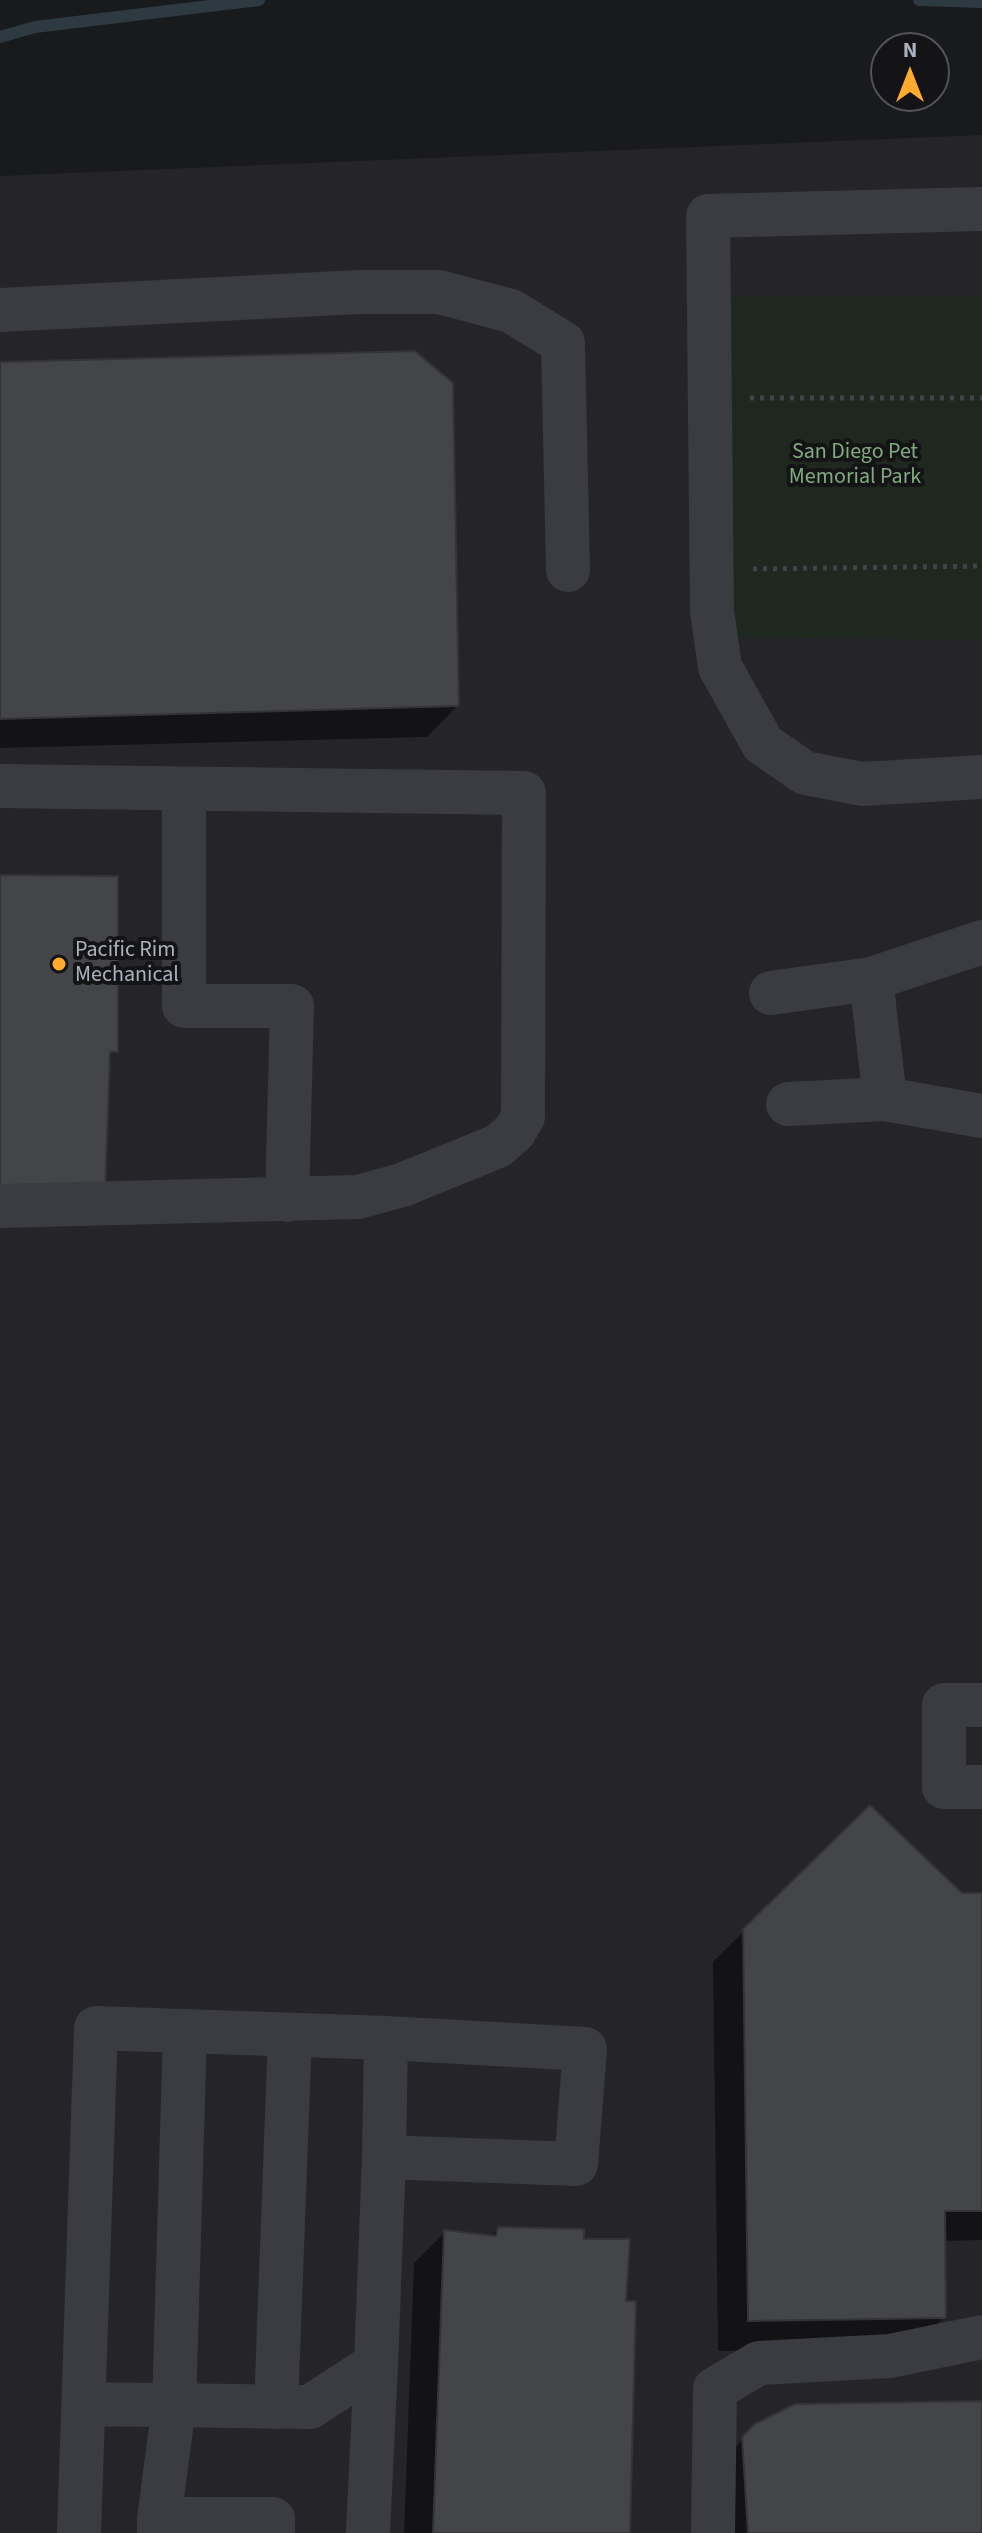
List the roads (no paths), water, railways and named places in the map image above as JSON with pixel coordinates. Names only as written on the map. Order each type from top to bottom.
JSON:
[{"type":"lane","points":[[982,209],[708,216],[712,611],[720,667],[763,744],[805,773],[862,784],[982,777]]},
{"type":"lane","points":[[0,310],[360,292],[439,292],[511,311],[563,343],[568,570]]},
{"type":"lane","points":[[0,786],[524,793],[523,1117],[514,1132],[498,1146],[402,1185],[358,1197],[0,1206]]},
{"type":"lane","points":[[184,789],[184,1006],[292,1006],[287,1200]]},
{"type":"lane","points":[[771,993],[871,979],[982,942]]},
{"type":"lane","points":[[871,979],[885,1099]]},
{"type":"lane","points":[[788,1104],[885,1099],[982,1116]]},
{"type":"lane","points":[[982,1705],[944,1705],[944,1787],[982,1787]]},
{"type":"lane","points":[[79,2533],[96,2028],[386,2038],[585,2049],[576,2164],[384,2157]]},
{"type":"lane","points":[[185,2031],[174,2406],[159,2526],[273,2519],[273,2533]]},
{"type":"lane","points":[[276,2407],[290,2035]]},
{"type":"lane","points":[[368,2533],[386,2038]]},
{"type":"lane","points":[[713,2533],[715,2389],[759,2363],[890,2356],[982,2337]]},
{"type":"lane","points":[[85,2404],[310,2407],[376,2364]]},
{"type":"waterway","points":[[0,37],[35,27],[259,0]]},
{"type":"waterway","points":[[919,0],[982,2]]},
{"type":"place","name":"Pacific Rim Mechanical","points":[[59,964]]},
{"type":"park label","name":"San Diego Pet Memorial Park","points":[[855,466]]}]
